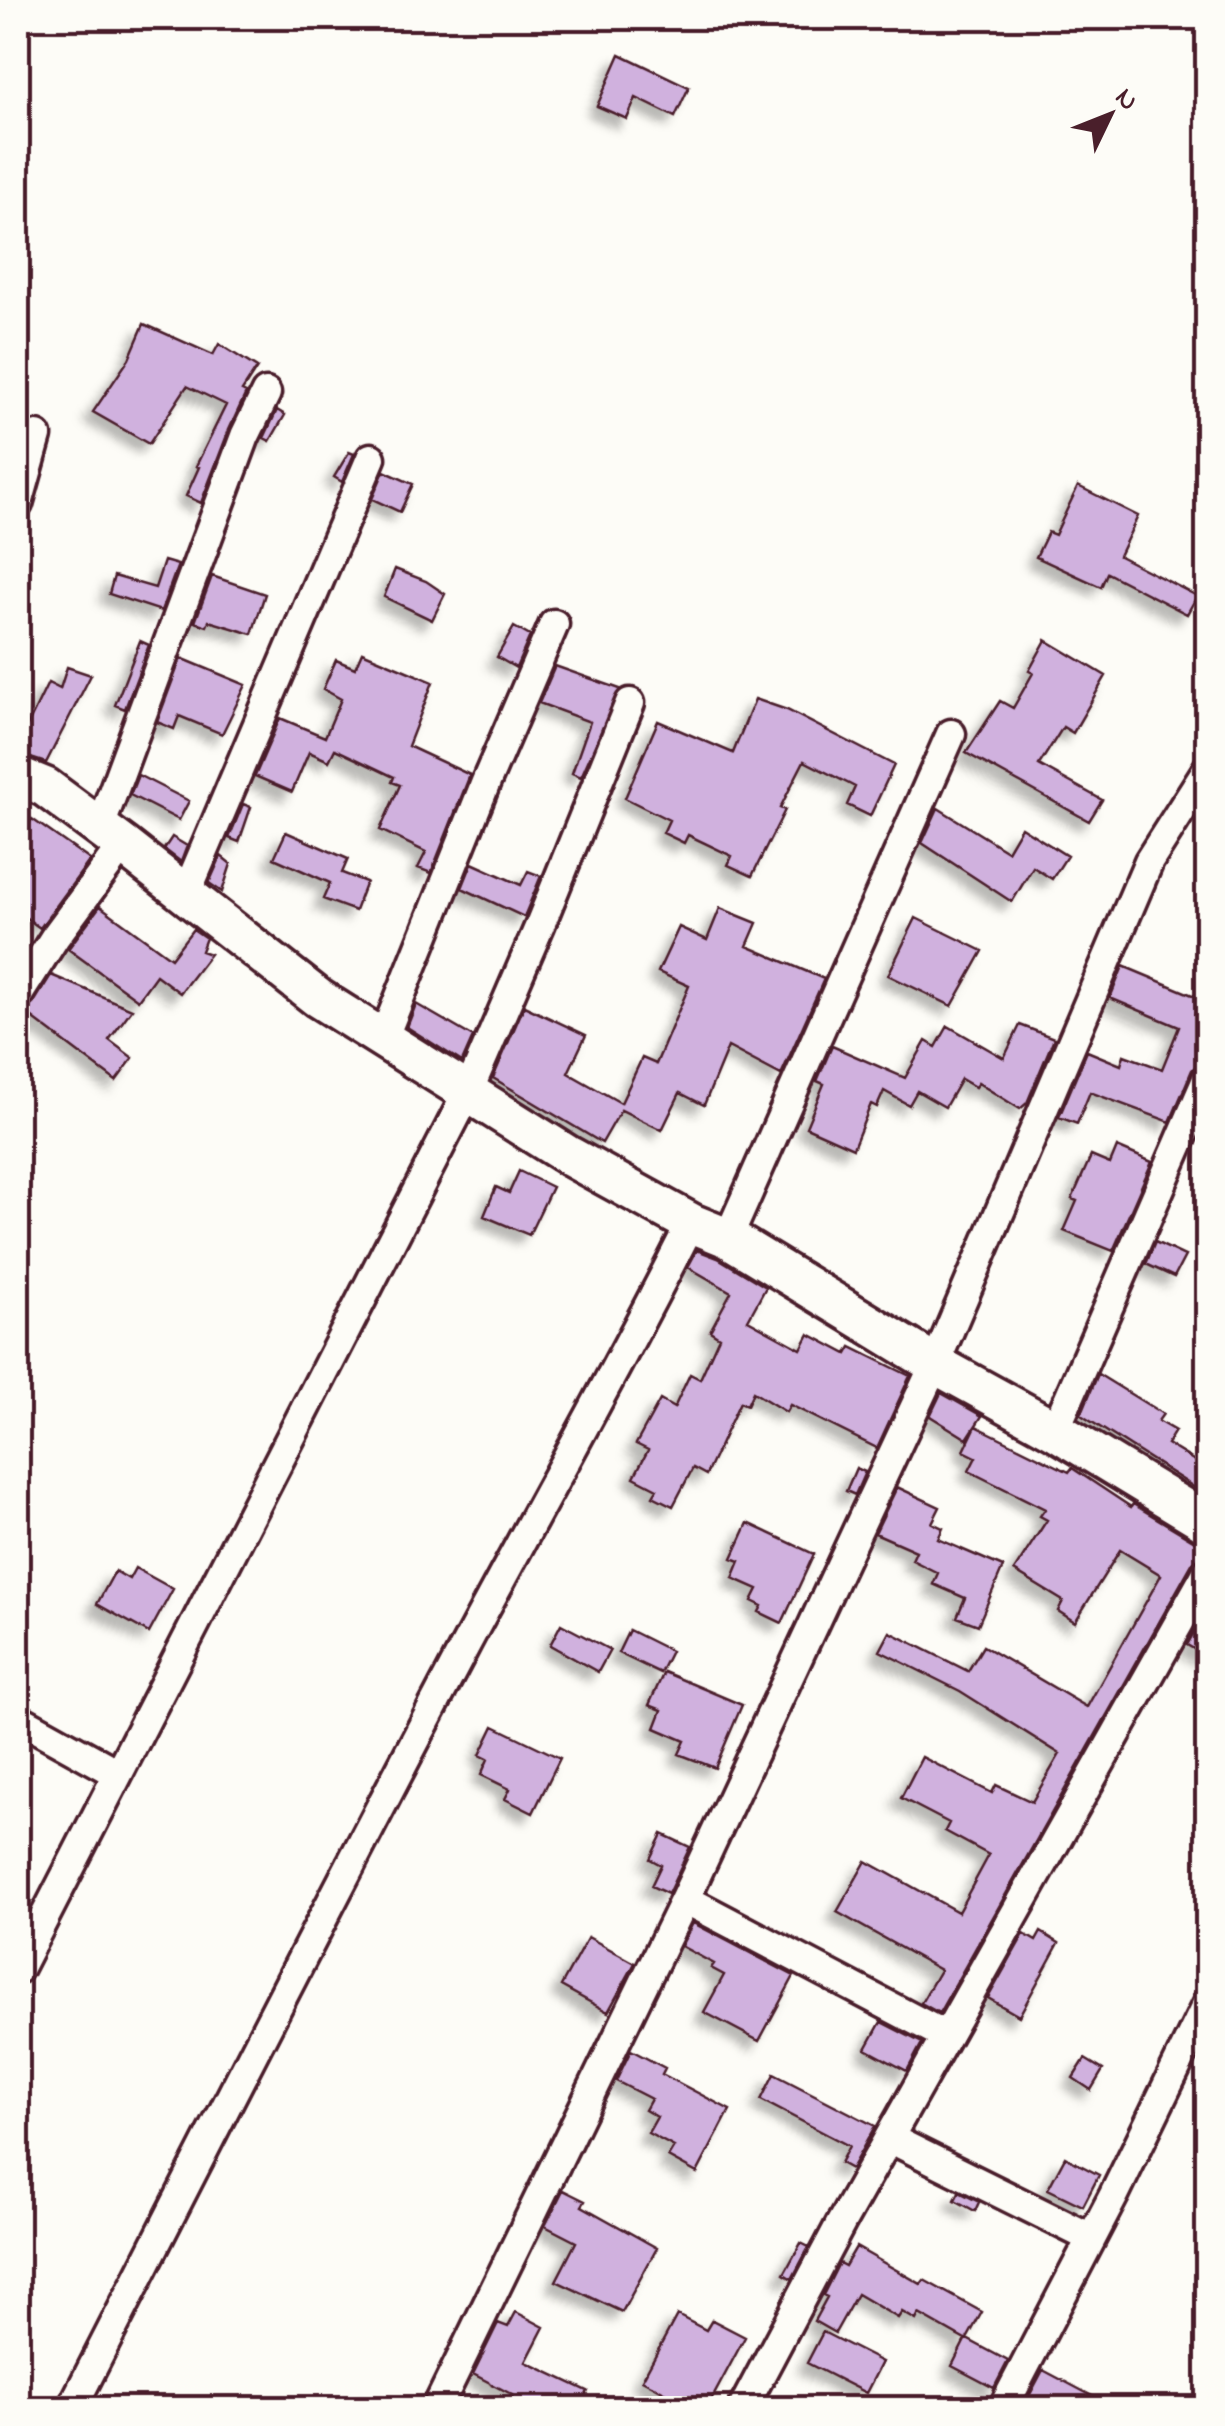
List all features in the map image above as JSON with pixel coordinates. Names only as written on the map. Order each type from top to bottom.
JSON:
[{"type":"street","points":[[18,995],[111,836],[245,436],[266,393]]},
{"type":"street","points":[[18,504],[37,436]]},
{"type":"street","points":[[185,896],[371,458]]},
{"type":"street","points":[[383,1039],[554,624]]},
{"type":"street","points":[[18,1969],[468,1092],[630,703]]},
{"type":"street","points":[[728,1238],[950,734]]},
{"type":"street","points":[[437,2408],[685,1899],[935,1364],[1148,861],[1208,768]]},
{"type":"street","points":[[18,776],[45,788],[111,836],[318,998],[569,1156],[691,1223],[728,1238],[1208,1523]]},
{"type":"street","points":[[1055,1430],[1208,1076]]},
{"type":"street","points":[[72,2408],[308,1944],[691,1223]]},
{"type":"street","points":[[742,2408],[1208,1572]]},
{"type":"street","points":[[18,1718],[117,1773]]},
{"type":"street","points":[[685,1899],[946,2036]]},
{"type":"street","points":[[1003,2408],[1208,2002]]},
{"type":"street","points":[[890,2138],[1092,2238]]},
{"type":"building","points":[[620,54],[689,87],[675,117],[636,98],[627,119],[597,106]]},
{"type":"building","points":[[144,324],[213,355],[219,344],[257,368],[242,391],[246,393],[201,503],[186,496],[226,405],[187,386],[149,444],[93,412],[129,359]]},
{"type":"building","points":[[277,410],[285,415],[270,441],[264,438]]},
{"type":"building","points":[[349,452],[354,454],[342,482],[334,477]]},
{"type":"building","points":[[384,471],[413,484],[400,512],[372,499]]},
{"type":"building","points":[[1078,486],[1138,516],[1119,556],[1197,596],[1187,614],[1107,573],[1101,587],[1036,557],[1048,532],[1055,535]]},
{"type":"building","points":[[164,561],[178,565],[161,611],[109,594],[114,576],[155,588]]},
{"type":"building","points":[[395,569],[426,581],[445,594],[432,620],[384,597]]},
{"type":"building","points":[[212,576],[265,594],[252,634],[209,621],[207,626],[195,622]]},
{"type":"building","points":[[514,627],[530,636],[516,668],[497,657]]},
{"type":"building","points":[[1046,640],[1106,676],[1073,733],[1063,727],[1039,765],[1102,800],[1089,821],[966,753],[1000,701],[1013,708]]},
{"type":"building","points":[[140,641],[149,645],[125,709],[115,705]]},
{"type":"building","points":[[362,652],[433,682],[408,746],[470,775],[431,873],[418,868],[426,852],[380,830],[400,785],[392,782],[394,777],[335,749],[329,761],[309,752],[292,792],[255,776],[280,718],[325,737],[341,699],[323,689],[336,660],[355,668]]},
{"type":"building","points":[[181,658],[246,685],[222,734],[179,716],[174,729],[157,722]]},
{"type":"building","points":[[555,666],[620,689],[581,777],[572,773],[590,722],[539,703]]},
{"type":"building","points":[[67,667],[91,675],[46,763],[18,754],[18,745],[48,683],[60,689]]},
{"type":"building","points":[[755,699],[787,710],[894,765],[870,816],[847,805],[855,787],[804,761],[752,876],[728,865],[732,856],[688,835],[684,843],[663,833],[669,820],[625,798],[658,721],[733,753]]},
{"type":"building","points":[[138,775],[189,801],[179,820],[130,795]]},
{"type":"building","points":[[243,804],[251,807],[239,842],[229,838]]},
{"type":"building","points":[[938,808],[1007,851],[1021,827],[1067,856],[1052,879],[1033,867],[1012,902],[922,843]]},
{"type":"building","points":[[32,819],[90,860],[40,928],[18,912],[18,839]]},
{"type":"building","points":[[286,832],[348,859],[342,873],[366,882],[355,911],[323,899],[330,883],[274,858]]},
{"type":"building","points":[[172,837],[187,846],[181,862],[164,849]]},
{"type":"building","points":[[221,856],[231,864],[222,892],[209,883]]},
{"type":"building","points":[[472,863],[521,885],[528,871],[541,876],[524,917],[462,888]]},
{"type":"building","points":[[100,906],[171,958],[193,929],[206,938],[201,951],[210,954],[180,993],[156,975],[138,1000],[68,949]]},
{"type":"building","points":[[720,908],[757,923],[747,946],[824,979],[781,1075],[728,1047],[704,1105],[680,1093],[662,1130],[621,1110],[602,1143],[493,1078],[524,1006],[586,1035],[568,1073],[621,1103],[642,1058],[656,1064],[689,986],[658,972],[679,927],[707,940]]},
{"type":"building","points":[[916,918],[983,951],[952,1006],[888,975]]},
{"type":"building","points":[[1123,966],[1202,999],[1195,1014],[1208,1019],[1208,1054],[1192,1070],[1170,1122],[1090,1092],[1077,1124],[1059,1117],[1087,1051],[1121,1065],[1124,1055],[1162,1069],[1179,1027],[1110,998]]},
{"type":"building","points":[[51,975],[132,1009],[109,1040],[133,1058],[116,1081],[23,1011],[33,1004]]},
{"type":"building","points":[[416,1004],[473,1037],[462,1062],[407,1027]]},
{"type":"building","points":[[1020,1025],[1054,1038],[1027,1103],[1020,1109],[978,1083],[975,1087],[961,1079],[945,1107],[917,1091],[909,1105],[884,1091],[877,1107],[871,1104],[853,1148],[806,1127],[824,1084],[817,1081],[832,1046],[905,1078],[926,1041],[936,1047],[948,1026],[1004,1058]]},
{"type":"building","points":[[1117,1147],[1152,1162],[1113,1251],[1064,1231],[1077,1201],[1072,1199],[1091,1156],[1110,1164]]},
{"type":"building","points":[[519,1171],[552,1187],[529,1235],[484,1216],[496,1187],[509,1193]]},
{"type":"building","points":[[1155,1242],[1185,1256],[1174,1277],[1146,1264]]},
{"type":"building","points":[[697,1250],[766,1287],[748,1320],[801,1349],[809,1334],[847,1354],[851,1347],[910,1376],[877,1448],[790,1405],[786,1412],[753,1392],[747,1405],[740,1402],[706,1475],[693,1468],[673,1506],[653,1496],[657,1489],[634,1477],[648,1450],[636,1444],[660,1400],[674,1408],[690,1374],[700,1379],[719,1337],[710,1331],[731,1292],[688,1267]]},
{"type":"building","points":[[1098,1374],[1163,1414],[1158,1421],[1175,1431],[1167,1444],[1208,1469],[1208,1496],[1081,1415]]},
{"type":"building","points":[[941,1393],[982,1416],[967,1439],[930,1416]]},
{"type":"building","points":[[976,1426],[1069,1472],[1072,1468],[1131,1507],[1133,1504],[1208,1549],[1208,1554],[1193,1562],[939,2013],[921,2003],[940,1970],[837,1912],[866,1861],[958,1912],[989,1855],[945,1831],[949,1823],[901,1798],[922,1757],[992,1793],[996,1785],[1032,1802],[1060,1754],[960,1691],[880,1651],[890,1632],[968,1671],[983,1646],[1087,1707],[1161,1575],[1120,1550],[1075,1622],[1058,1611],[1063,1601],[1014,1571],[1047,1520],[1040,1516],[1045,1509],[969,1471],[976,1457],[964,1451]]},
{"type":"building","points":[[856,1468],[865,1472],[855,1495],[846,1491]]},
{"type":"building","points":[[897,1487],[940,1507],[932,1523],[943,1528],[938,1539],[1003,1567],[978,1625],[957,1617],[965,1598],[933,1584],[938,1573],[912,1560],[916,1551],[875,1533]]},
{"type":"building","points":[[748,1523],[814,1554],[782,1623],[759,1612],[762,1606],[752,1601],[758,1589],[733,1578],[740,1561],[732,1558]]},
{"type":"building","points":[[135,1568],[173,1589],[149,1633],[97,1604],[115,1571],[129,1579]]},
{"type":"building","points":[[1208,1608],[1208,1657],[1187,1645]]},
{"type":"building","points":[[561,1624],[610,1650],[598,1672],[550,1645]]},
{"type":"building","points":[[629,1630],[671,1651],[660,1673],[618,1653]]},
{"type":"building","points":[[664,1672],[742,1705],[715,1768],[679,1754],[685,1741],[655,1728],[662,1710],[649,1705]]},
{"type":"building","points":[[494,1726],[560,1758],[533,1813],[505,1799],[510,1789],[481,1775],[488,1759],[480,1755]]},
{"type":"building","points":[[662,1834],[690,1847],[668,1894],[651,1886],[661,1865],[650,1859]]},
{"type":"building","points":[[693,1923],[794,1976],[759,2041],[704,2012],[724,1975],[711,1968],[714,1964],[681,1946]]},
{"type":"building","points":[[1041,1932],[1059,1943],[1019,2016],[988,1998],[1024,1934],[1036,1941]]},
{"type":"building","points":[[588,1937],[635,1963],[608,2012],[561,1986]]},
{"type":"building","points":[[881,2022],[922,2043],[907,2071],[866,2049]]},
{"type":"building","points":[[631,2050],[665,2068],[662,2074],[730,2110],[697,2173],[668,2157],[674,2147],[648,2133],[657,2117],[645,2110],[651,2099],[616,2081]]},
{"type":"building","points":[[1085,2059],[1103,2070],[1091,2090],[1073,2078]]},
{"type":"building","points":[[774,2074],[875,2126],[851,2169],[840,2163],[849,2146],[761,2100]]},
{"type":"building","points":[[1065,2157],[1099,2175],[1083,2206],[1048,2189]]},
{"type":"building","points":[[563,2190],[585,2201],[582,2206],[657,2248],[622,2312],[556,2281],[576,2242],[545,2226]]},
{"type":"building","points":[[959,2192],[979,2202],[975,2211],[955,2200]]},
{"type":"building","points":[[801,2243],[809,2247],[792,2279],[784,2274]]},
{"type":"building","points":[[856,2247],[921,2284],[924,2280],[982,2312],[967,2339],[1008,2361],[994,2388],[952,2366],[965,2340],[919,2314],[916,2320],[902,2312],[898,2318],[857,2294],[835,2333],[814,2321],[839,2263],[845,2266]]},
{"type":"building","points":[[516,2312],[544,2327],[526,2362],[588,2391],[580,2408],[507,2408],[513,2395],[473,2374],[498,2323],[508,2327]]},
{"type":"building","points":[[677,2315],[706,2330],[712,2320],[745,2337],[707,2408],[695,2408],[642,2380]]},
{"type":"building","points":[[823,2332],[882,2362],[866,2393],[807,2363]]},
{"type":"building","points":[[1043,2370],[1115,2408],[1034,2408],[1025,2404]]}]
